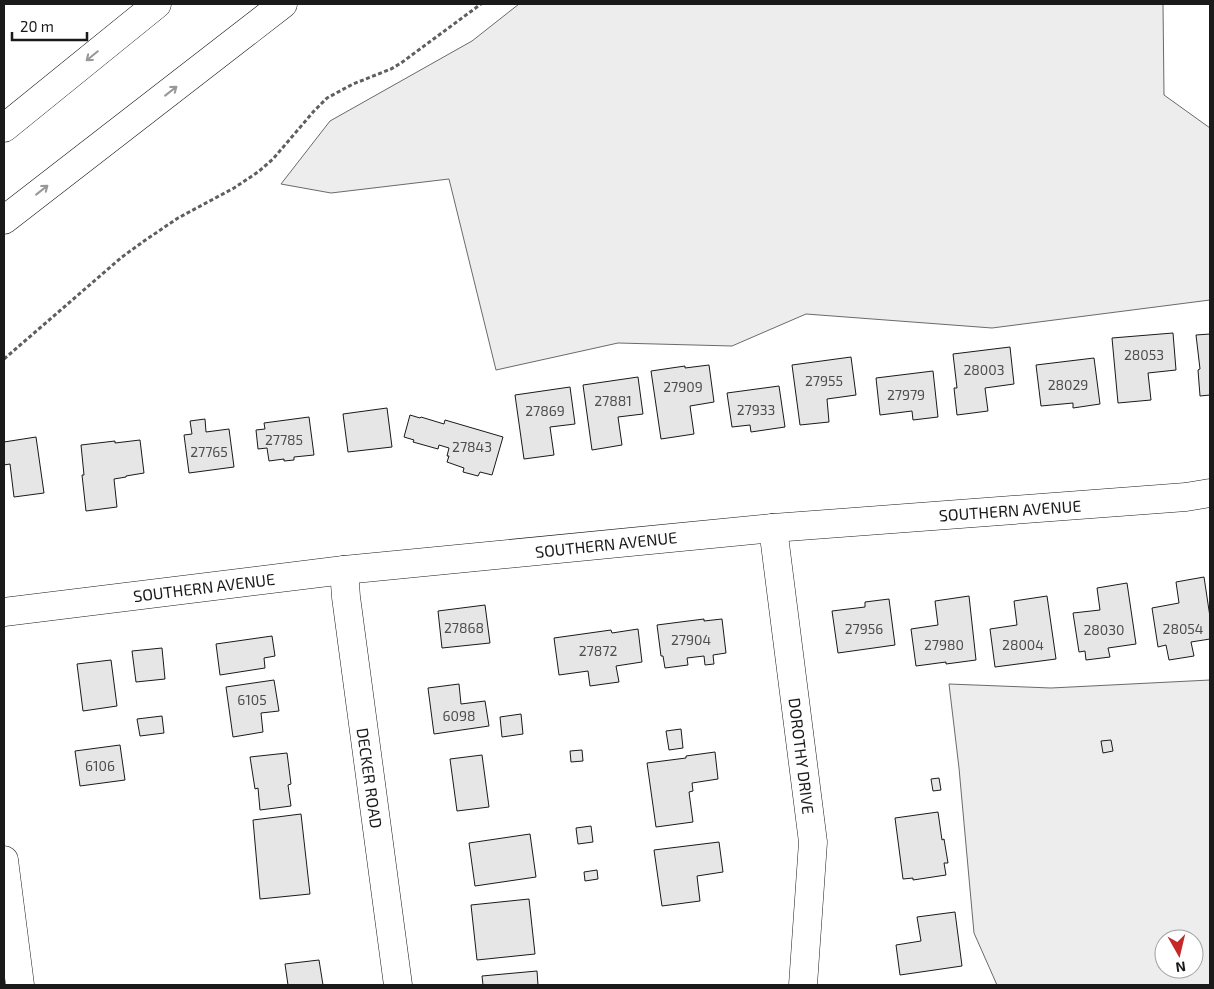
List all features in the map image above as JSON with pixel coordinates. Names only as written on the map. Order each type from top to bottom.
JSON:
[{"type":"main road","points":[[4,128],[157,4]]},
{"type":"main road","points":[[4,220],[283,4]]},
{"type":"main road","name":"SOUTHERN AVENUE","points":[[4,612],[344,570],[773,528],[1186,497],[1210,493]]},
{"type":"main road","name":"DOROTHY DRIVE","points":[[773,528],[813,842],[803,985]]},
{"type":"main road","name":"DECKER ROAD","points":[[344,570],[346,597],[398,985]]},
{"type":"main road","points":[[4,860],[20,985]]},
{"type":"path","points":[[4,360],[122,257],[178,218],[234,188],[258,172],[273,159],[327,98],[353,84],[401,63],[481,4]]},
{"type":"shaded area","points":[[519,4],[1163,4],[1164,95],[1210,128],[1210,300],[992,328],[806,314],[732,346],[618,343],[496,370],[449,179],[331,193],[281,184],[330,121],[472,41]]},
{"type":"shaded area","points":[[1210,680],[1210,985],[997,985],[974,933],[959,768],[949,684],[1051,688]]},
{"type":"building","points":[[1173,333],[1176,370],[1148,373],[1151,400],[1118,403],[1112,338]]},
{"type":"building","points":[[1210,334],[1210,395],[1200,396],[1198,370],[1200,369],[1196,335]]},
{"type":"building","points":[[1010,347],[1014,384],[985,388],[988,411],[957,415],[954,388],[957,388],[953,354]]},
{"type":"building","points":[[851,357],[856,395],[827,399],[829,422],[800,425],[792,365]]},
{"type":"building","points":[[1094,358],[1100,404],[1073,408],[1073,403],[1041,406],[1036,365]]},
{"type":"building","points":[[709,365],[714,402],[690,406],[694,434],[661,439],[651,371]]},
{"type":"building","points":[[933,371],[938,417],[913,420],[912,411],[880,415],[876,378]]},
{"type":"building","points":[[638,377],[643,414],[618,417],[622,445],[592,450],[583,385]]},
{"type":"building","points":[[779,386],[785,427],[751,432],[750,425],[732,427],[727,393]]},
{"type":"building","points":[[570,387],[575,424],[550,427],[554,455],[524,459],[515,395]]},
{"type":"building","points":[[387,408],[392,447],[348,452],[343,414]]},
{"type":"building","points":[[410,415],[444,424],[445,420],[503,437],[492,475],[480,472],[478,476],[463,472],[464,468],[447,462],[449,448],[439,445],[438,449],[413,442],[414,440],[404,437]]},
{"type":"building","points":[[309,417],[314,455],[294,457],[294,460],[269,461],[267,448],[258,449],[256,430],[265,429],[264,423]]},
{"type":"building","points":[[205,419],[206,432],[229,429],[234,467],[189,473],[184,435],[192,434],[190,421]]},
{"type":"building","points":[[36,437],[44,493],[14,497],[10,464],[4,465],[4,442]]},
{"type":"building","points":[[140,440],[144,473],[114,479],[117,507],[86,511],[81,445]]},
{"type":"building","points":[[1204,577],[1210,617],[1210,639],[1191,642],[1194,656],[1169,660],[1166,645],[1158,647],[1152,608],[1179,603],[1176,582]]},
{"type":"building","points":[[1127,583],[1136,644],[1108,648],[1110,657],[1086,660],[1085,651],[1079,652],[1073,613],[1100,610],[1097,588]]},
{"type":"building","points":[[969,596],[976,660],[916,666],[911,629],[938,625],[935,601]]},
{"type":"building","points":[[1047,596],[1056,659],[995,667],[990,629],[1017,625],[1014,601]]},
{"type":"building","points":[[889,599],[895,645],[838,653],[832,611],[865,607],[865,602]]},
{"type":"building","points":[[485,605],[490,643],[442,648],[438,611]]},
{"type":"building","points":[[704,619],[704,621],[722,619],[726,653],[713,655],[714,664],[705,665],[704,656],[687,658],[688,665],[665,668],[663,656],[661,656],[657,625]]},
{"type":"building","points":[[638,629],[642,662],[616,666],[619,682],[590,686],[588,671],[559,675],[554,638],[611,630],[612,633]]},
{"type":"building","points":[[272,636],[275,656],[264,658],[265,668],[220,675],[216,644]]},
{"type":"building","points":[[162,648],[165,679],[136,682],[132,651]]},
{"type":"building","points":[[111,660],[117,706],[83,711],[77,664]]},
{"type":"building","points":[[274,680],[279,711],[261,713],[263,732],[233,737],[226,687]]},
{"type":"building","points":[[459,684],[461,704],[485,701],[489,726],[434,734],[428,688]]},
{"type":"building","points":[[521,714],[523,734],[502,737],[500,717]]},
{"type":"building","points":[[162,716],[164,733],[140,736],[137,719]]},
{"type":"building","points":[[681,729],[683,748],[669,750],[666,731]]},
{"type":"building","points":[[1111,740],[1113,751],[1103,753],[1101,741]]},
{"type":"building","points":[[120,745],[125,780],[80,786],[75,751]]},
{"type":"building","points":[[582,750],[583,761],[571,762],[570,751]]},
{"type":"building","points":[[715,752],[718,779],[692,783],[693,791],[689,792],[693,822],[656,827],[647,763]]},
{"type":"building","points":[[287,753],[291,784],[288,785],[291,806],[260,810],[258,788],[255,789],[250,757]]},
{"type":"building","points":[[482,755],[489,807],[457,811],[450,759]]},
{"type":"building","points":[[939,778],[941,790],[933,791],[931,779]]},
{"type":"building","points":[[938,812],[948,863],[944,863],[946,875],[913,880],[913,878],[903,879],[895,818]]},
{"type":"building","points":[[301,814],[310,894],[260,899],[253,820]]},
{"type":"building","points":[[591,826],[593,842],[578,844],[576,828]]},
{"type":"building","points":[[530,834],[536,877],[475,886],[469,843]]},
{"type":"building","points":[[719,842],[723,872],[697,876],[700,901],[662,906],[654,850]]},
{"type":"building","points":[[597,870],[598,879],[585,881],[584,872]]},
{"type":"building","points":[[529,899],[535,954],[477,960],[471,905]]},
{"type":"building","points":[[955,912],[962,966],[900,975],[896,945],[921,941],[917,917]]},
{"type":"building","points":[[319,960],[323,985],[288,985],[285,964]]},
{"type":"building","points":[[537,971],[538,985],[483,985],[482,976]]}]
